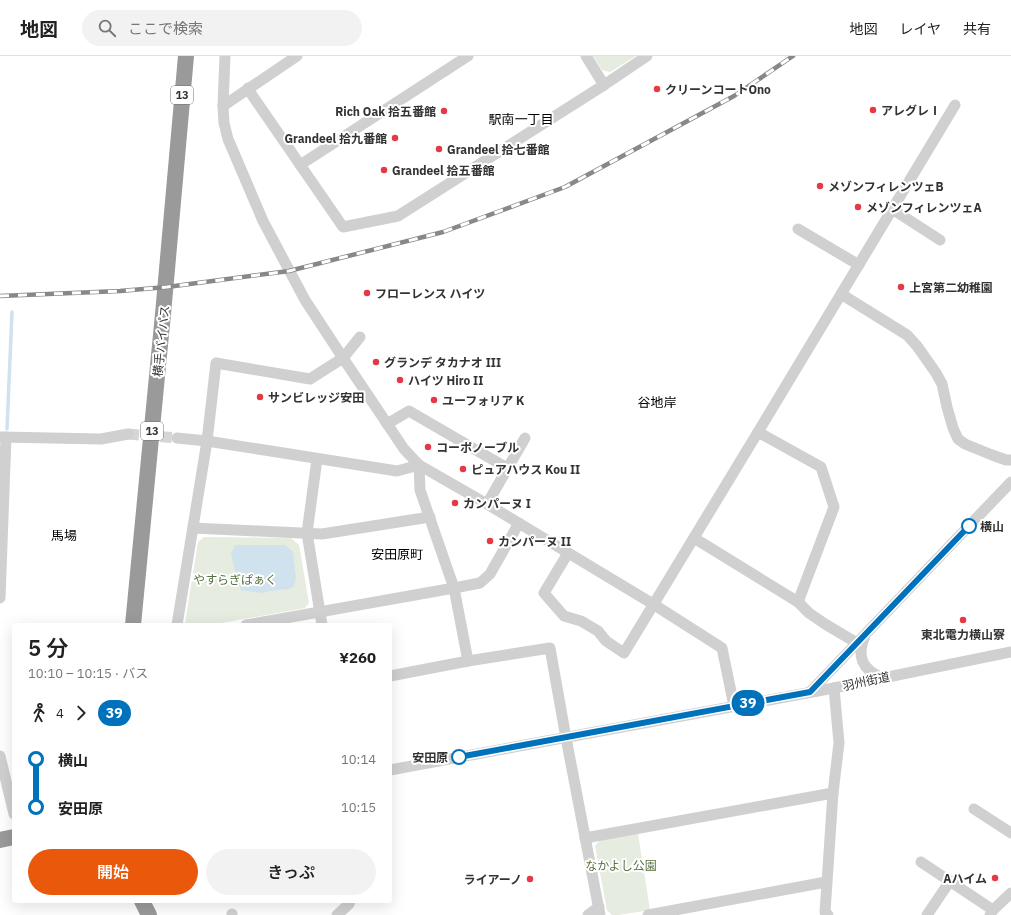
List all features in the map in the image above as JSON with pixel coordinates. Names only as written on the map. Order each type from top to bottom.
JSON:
[{"type":"highway","name":"横手バイパス","points":[[132,623],[163,314],[186,56]]},
{"type":"highway","points":[[0,840],[12,837]]},
{"type":"highway","points":[[143,903],[149,915]]},
{"type":"street","points":[[225,56],[223,106],[224,123],[228,140],[262,221],[298,287],[343,358],[404,449],[419,465],[568,552],[722,648],[734,706]]},
{"type":"street","points":[[223,106],[297,56]]},
{"type":"street","points":[[300,165],[468,56]]},
{"type":"street","points":[[586,56],[604,85]]},
{"type":"street","points":[[248,88],[343,227],[398,216],[647,56]]},
{"type":"street","points":[[568,552],[544,593],[564,616],[581,621],[598,631],[606,641],[624,653],[955,105]]},
{"type":"street","points":[[892,209],[940,240]]},
{"type":"street","points":[[798,229],[859,265]]},
{"type":"street","points":[[841,294],[906,335],[916,346],[936,372],[942,384],[953,428],[958,439],[965,444],[992,455],[1006,460],[1011,460]]},
{"type":"street","points":[[177,623],[207,441],[216,363],[310,379],[343,358],[360,337]]},
{"type":"street","points":[[387,424],[408,411],[507,468]]},
{"type":"street","points":[[758,432],[821,467],[834,507],[798,602]]},
{"type":"street","points":[[0,598],[3,437],[101,438],[128,434]]},
{"type":"street","points":[[177,438],[207,441],[398,471],[419,465]]},
{"type":"street","points":[[487,504],[525,438]]},
{"type":"street","points":[[317,459],[307,533],[322,623]]},
{"type":"street","points":[[419,465],[420,490],[454,588],[468,661]]},
{"type":"street","points":[[810,692],[1011,482]]},
{"type":"street","points":[[193,528],[322,534],[430,518]]},
{"type":"street","points":[[257,623],[480,583],[490,574],[519,523]]},
{"type":"street","points":[[694,538],[798,602],[809,613],[857,643]]},
{"type":"street","points":[[866,633],[860,650],[862,658],[870,671],[883,678]]},
{"type":"street","points":[[392,676],[468,661],[550,648],[600,911],[588,915]]},
{"type":"street","name":"羽州街道","points":[[392,770],[834,688],[1011,652]]},
{"type":"street","points":[[828,915],[824,912],[826,882],[833,793],[840,743],[834,688]]},
{"type":"street","points":[[0,756],[12,806]]},
{"type":"street","points":[[585,838],[833,793]]},
{"type":"street","points":[[974,809],[1011,833]]},
{"type":"street","points":[[921,862],[950,881],[991,912],[1011,893]]},
{"type":"street","points":[[927,915],[950,881]]},
{"type":"street","points":[[648,915],[684,912],[826,882]]},
{"type":"street","points":[[338,915],[349,903]]},
{"type":"green space","points":[[593,56],[636,56],[610,72],[602,70]]},
{"type":"green space","name":"やすらぎぱぁく","points":[[204,537],[291,538],[299,545],[309,603],[305,608],[221,623],[185,623],[198,542]]},
{"type":"green space","name":"なかよし公園","points":[[638,834],[650,910],[612,915],[607,910],[595,846],[600,840]]},
{"type":"water","points":[[235,545],[285,545],[293,552],[296,578],[294,586],[289,589],[262,593],[241,590],[231,554]]},
{"type":"waterway","points":[[7,429],[12,312]]},
{"type":"tunnel","points":[[128,434],[177,438]]},
{"type":"railway","points":[[0,296],[120,291],[167,287],[289,271],[443,232],[565,187],[734,96],[793,56]]},
{"type":"bus line","name":"39","points":[[459,757],[810,692],[969,526]]},
{"type":"place","name":"クリーンコートOno","points":[[657,89]]},
{"type":"place","name":"アレグレⅠ","points":[[873,110]]},
{"type":"place","name":"Rich Oak 拾五番館","points":[[444,111]]},
{"type":"place","name":"Grandeel 拾九番館","points":[[395,138]]},
{"type":"place","name":"Grandeel 拾七番館","points":[[439,149]]},
{"type":"place","name":"Grandeel 拾五番館","points":[[384,170]]},
{"type":"place","name":"メゾンフィレンツェB","points":[[820,186]]},
{"type":"place","name":"メゾンフィレンツェA","points":[[858,207]]},
{"type":"place","name":"上宮第二幼稚園","points":[[901,287]]},
{"type":"place","name":"フローレンス ハイツ","points":[[367,293]]},
{"type":"place","name":"グランデ タカナオ III","points":[[376,362]]},
{"type":"place","name":"ハイツ Hiro II","points":[[400,380]]},
{"type":"place","name":"サンビレッジ安田","points":[[260,397]]},
{"type":"place","name":"ユーフォリア K","points":[[434,400]]},
{"type":"place","name":"コーポノーブル","points":[[428,447]]},
{"type":"place","name":"ピュアハウス Kou II","points":[[463,469]]},
{"type":"place","name":"カンパーヌ I","points":[[455,503]]},
{"type":"place","name":"横山","points":[[969,526]]},
{"type":"place","name":"カンパーヌ II","points":[[490,541]]},
{"type":"place","name":"東北電力横山寮","points":[[963,620]]},
{"type":"place","name":"安田原","points":[[459,757]]},
{"type":"place","name":"Aハイム","points":[[995,878]]},
{"type":"place","name":"ライアーノ","points":[[530,879]]},
{"type":"district","name":"駅南一丁目","points":[[521,119]]},
{"type":"district","name":"谷地岸","points":[[657,402]]},
{"type":"district","name":"馬場","points":[[64,535]]},
{"type":"district","name":"安田原町","points":[[397,554]]}]
